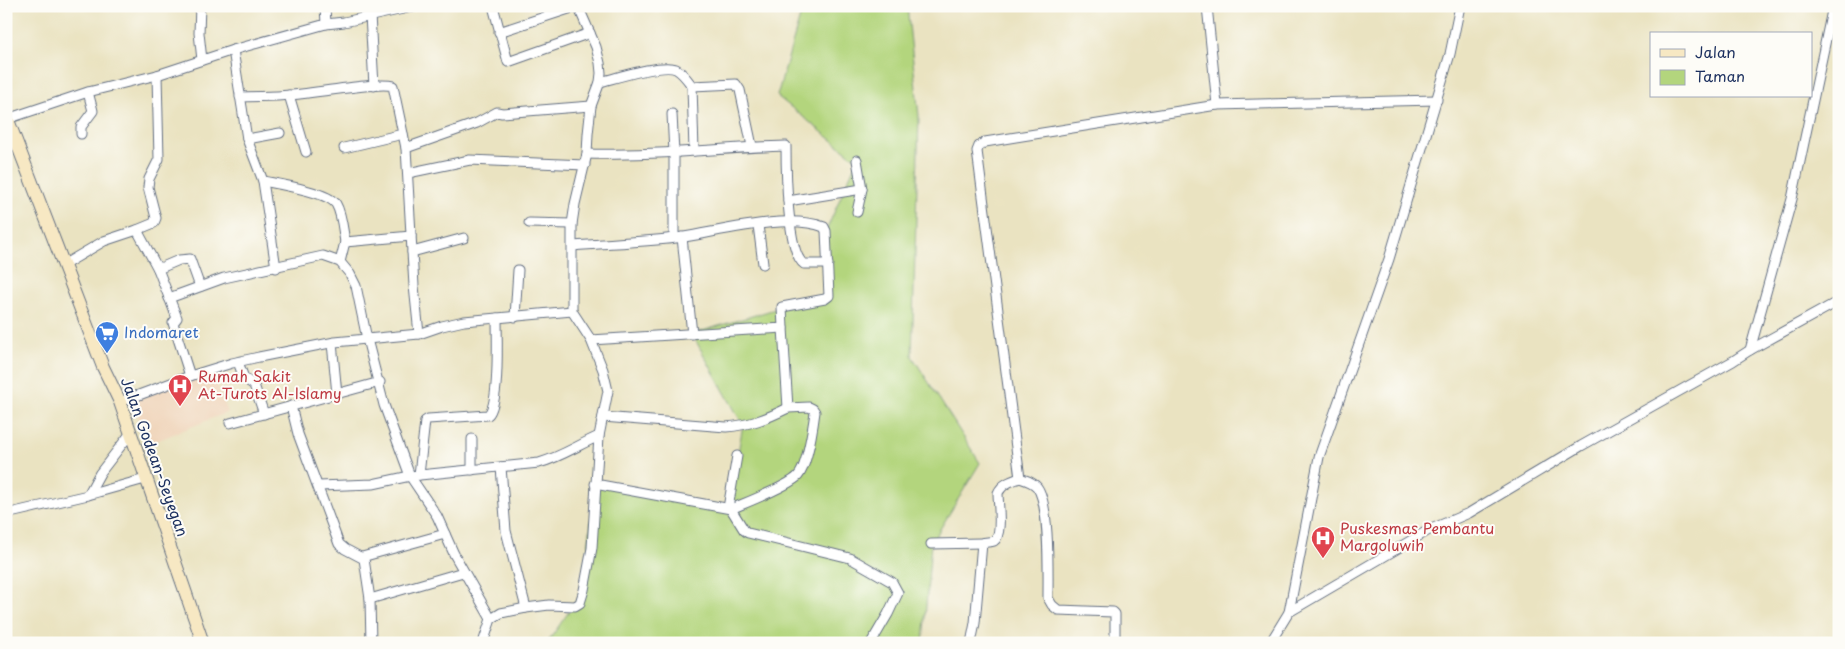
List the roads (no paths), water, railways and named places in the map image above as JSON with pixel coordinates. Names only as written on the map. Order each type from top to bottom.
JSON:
[{"type":"main road","name":"Jalan Godean-Seyegan","points":[[7,117],[103,367],[120,402],[203,643]]},
{"type":"street","points":[[200,6],[199,33],[202,60]]},
{"type":"street","points":[[325,6],[326,24]]},
{"type":"street","points":[[7,117],[88,92],[157,75],[233,50],[326,24],[344,22],[387,9],[417,6]]},
{"type":"street","points":[[493,6],[509,62],[590,33]]},
{"type":"street","points":[[483,643],[491,619],[501,613],[549,605],[575,606],[580,603],[592,548],[599,436],[608,391],[603,370],[590,340],[572,311],[572,224],[587,154],[591,106],[600,82],[600,63],[578,6],[499,32]]},
{"type":"street","points":[[1207,6],[1217,105]]},
{"type":"street","points":[[1270,643],[1288,612],[1320,456],[1389,259],[1450,54],[1460,6]]},
{"type":"street","points":[[1750,350],[1792,199],[1833,6]]},
{"type":"street","points":[[370,15],[374,86]]},
{"type":"street","points":[[233,50],[247,139],[263,181],[276,268]]},
{"type":"street","points":[[600,82],[648,70],[669,67],[676,69],[684,75],[692,86],[694,151]]},
{"type":"street","points":[[65,264],[104,242],[154,223],[156,218],[148,187],[149,179],[159,159],[157,75]]},
{"type":"street","points":[[692,86],[723,84],[736,84],[739,86],[752,146]]},
{"type":"street","points":[[240,97],[289,95],[374,86],[393,86],[406,148],[419,334]]},
{"type":"street","points":[[81,134],[81,127],[93,111],[88,92]]},
{"type":"street","points":[[289,95],[306,152]]},
{"type":"street","points":[[1020,478],[977,151],[979,146],[985,142],[1217,105],[1437,100]]},
{"type":"street","points":[[406,148],[477,123],[497,112],[591,106]]},
{"type":"street","points":[[672,114],[678,237],[692,334]]},
{"type":"street","points":[[247,139],[280,133]]},
{"type":"street","points":[[344,148],[403,134]]},
{"type":"street","points":[[587,154],[674,153],[752,146],[786,146],[790,222],[798,259],[804,264],[828,264]]},
{"type":"street","points":[[408,173],[470,160],[584,165]]},
{"type":"street","points":[[857,160],[862,189],[857,212]]},
{"type":"street","points":[[263,181],[304,190],[333,201],[337,206],[345,242],[340,262]]},
{"type":"street","points":[[788,201],[862,189]]},
{"type":"street","points":[[573,246],[678,237],[790,222],[818,224],[824,227],[826,231],[829,297],[782,307],[788,408]]},
{"type":"street","points":[[529,223],[572,224]]},
{"type":"street","points":[[758,225],[763,264]]},
{"type":"street","points":[[137,230],[158,269],[177,318],[173,323],[190,376]]},
{"type":"street","points":[[345,242],[411,236]]},
{"type":"street","points":[[412,252],[464,238]]},
{"type":"street","points":[[169,298],[239,274],[276,268],[323,256],[340,262],[350,274],[356,286],[363,312],[367,339],[380,382],[384,406],[415,476],[437,516],[463,572],[491,619]]},
{"type":"street","points":[[158,269],[179,260],[190,259],[201,286]]},
{"type":"street","points":[[515,317],[518,270]]},
{"type":"street","points":[[1288,612],[1430,530],[1468,513],[1750,350],[1839,301]]},
{"type":"street","points":[[120,402],[190,376],[238,362],[332,343],[419,334],[464,321],[572,311]]},
{"type":"street","points":[[415,476],[425,421],[452,416],[488,415],[493,410],[497,354],[497,318]]},
{"type":"street","points":[[590,340],[783,328]]},
{"type":"street","points":[[332,343],[336,394]]},
{"type":"street","points":[[238,362],[244,378],[254,385],[264,414]]},
{"type":"street","points":[[230,423],[380,382]]},
{"type":"street","points":[[291,406],[298,434],[319,486],[339,544],[362,557],[365,563],[370,599],[370,643]]},
{"type":"street","points":[[595,484],[729,509],[792,482],[800,473],[806,455],[815,412],[809,407],[788,408],[763,420],[743,425],[726,426],[603,417]]},
{"type":"street","points":[[88,495],[100,473],[130,434]]},
{"type":"street","points":[[319,486],[372,484],[415,476],[539,463],[557,458],[599,436]]},
{"type":"street","points":[[472,438],[472,470]]},
{"type":"street","points":[[737,456],[729,509],[744,530],[748,533],[850,558],[892,582],[898,593],[871,643]]},
{"type":"street","points":[[501,467],[506,531],[526,608]]},
{"type":"street","points":[[931,544],[982,543],[994,540],[998,537],[1000,529],[998,492],[1000,488],[1020,478],[1034,483],[1042,499],[1046,526],[1048,598],[1058,610],[1113,612],[1115,616],[1115,643]]},
{"type":"street","points":[[6,514],[88,495],[145,479]]},
{"type":"street","points":[[362,557],[445,534]]},
{"type":"street","points":[[970,643],[975,623],[982,543]]},
{"type":"street","points":[[370,599],[463,572]]},
{"type":"place","name":"Indomaret","points":[[107,354]]},
{"type":"place","name":"Rumah Sakit At-Turots Al-Islamy","points":[[180,407]]},
{"type":"place","name":"Puskesmas Pembantu Margoluwih","points":[[1323,559]]}]
